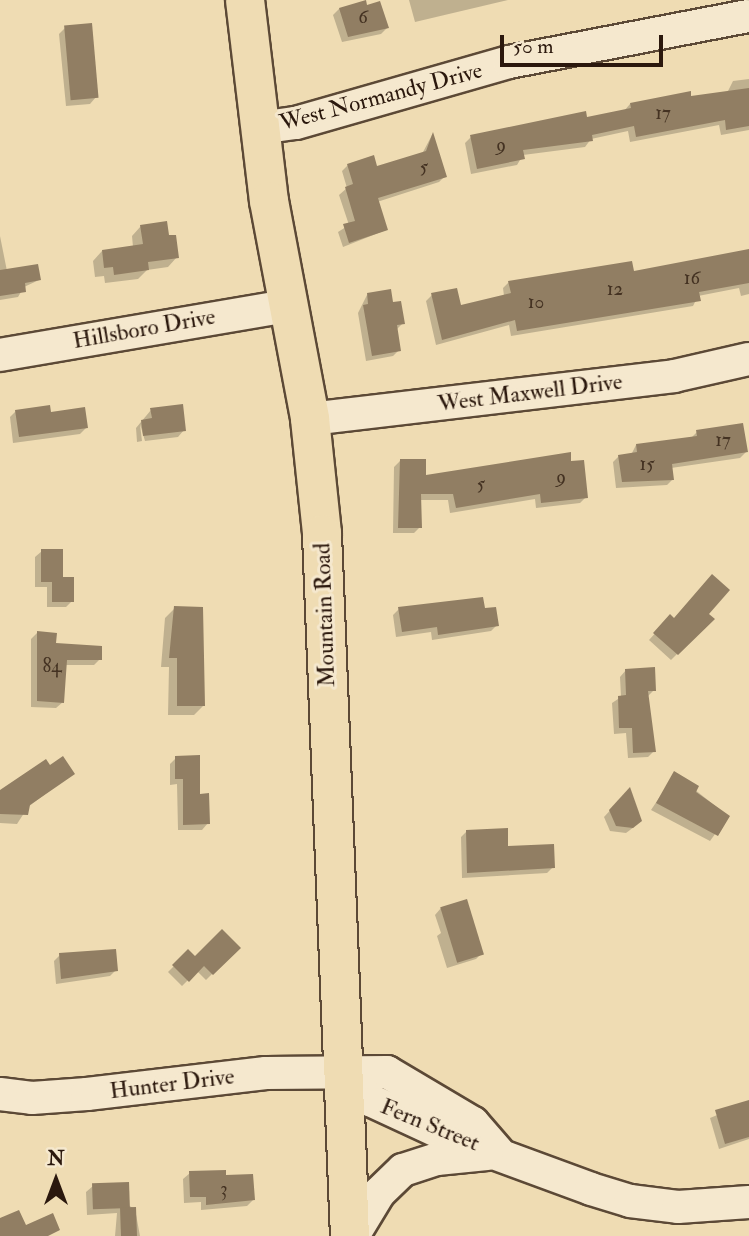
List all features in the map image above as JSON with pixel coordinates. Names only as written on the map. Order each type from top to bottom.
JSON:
[{"type":"main road","name":"Mountain Road","points":[[245,0],[259,128],[288,306],[310,419],[324,559],[352,1236]]},
{"type":"street","name":"West Normandy Drive","points":[[259,128],[296,123],[509,62],[749,16]]},
{"type":"street","name":"Hillsboro Drive","points":[[0,355],[288,306]]},
{"type":"street","name":"West Maxwell Drive","points":[[310,419],[674,376],[749,359]]},
{"type":"street","name":"Hunter Drive","points":[[0,1094],[33,1098],[266,1073],[345,1072]]},
{"type":"street","name":"Fern Street","points":[[345,1072],[387,1072],[473,1123],[498,1152],[630,1200],[678,1207],[749,1202]]},
{"type":"street","points":[[352,1236],[379,1193],[404,1170],[437,1159],[498,1152]]},
{"type":"building","points":[[366,0],[367,5],[380,1],[389,28],[348,37],[339,8]]},
{"type":"building","points":[[92,23],[99,98],[71,100],[64,25]]},
{"type":"building","points":[[749,88],[749,126],[726,130],[725,120],[636,137],[634,126],[592,135],[593,141],[523,150],[525,159],[477,169],[470,135],[586,111],[587,117],[631,108],[630,103],[691,91],[691,96]]},
{"type":"building","points":[[433,132],[447,177],[378,198],[388,230],[349,243],[343,224],[355,221],[345,187],[353,184],[347,164],[374,155],[377,166],[426,151]]},
{"type":"building","points":[[167,221],[169,235],[176,235],[179,258],[148,262],[149,270],[114,275],[113,267],[104,268],[102,250],[143,244],[140,225]]},
{"type":"building","points":[[749,249],[749,283],[699,292],[701,301],[517,331],[515,320],[442,340],[431,293],[457,288],[461,305],[511,293],[508,281],[632,261],[634,271]]},
{"type":"building","points":[[38,264],[41,280],[25,283],[26,292],[0,296],[0,270]]},
{"type":"building","points":[[391,289],[393,302],[401,301],[405,324],[397,325],[401,351],[372,356],[363,305],[368,304],[367,293]]},
{"type":"building","points":[[183,404],[186,431],[143,436],[141,420],[152,418],[150,408]]},
{"type":"building","points":[[50,405],[51,412],[85,407],[88,428],[19,437],[15,410]]},
{"type":"building","points":[[743,423],[748,452],[672,464],[674,480],[622,482],[618,455],[637,452],[636,444],[697,436],[696,430]]},
{"type":"building","points":[[571,452],[571,461],[584,460],[588,498],[541,503],[540,494],[456,508],[453,494],[421,494],[422,528],[398,528],[400,459],[426,459],[426,475]]},
{"type":"building","points":[[41,549],[63,549],[63,577],[74,577],[74,602],[52,602],[52,582],[41,582]]},
{"type":"building","points":[[712,574],[730,590],[709,614],[715,619],[678,655],[653,633],[670,614],[674,618]]},
{"type":"building","points":[[483,597],[485,608],[496,607],[499,626],[438,635],[437,627],[402,632],[398,607]]},
{"type":"building","points":[[174,606],[203,607],[205,706],[177,706],[177,658],[169,658]]},
{"type":"building","points":[[37,631],[57,633],[56,643],[102,646],[102,660],[67,660],[64,703],[37,701]]},
{"type":"building","points":[[655,667],[656,691],[648,691],[656,752],[633,753],[632,728],[619,728],[618,696],[626,695],[625,669]]},
{"type":"building","points":[[200,755],[200,794],[209,793],[210,824],[183,825],[183,779],[175,779],[175,756]]},
{"type":"building","points":[[63,756],[75,774],[30,805],[28,815],[0,814],[0,790],[46,759],[50,765]]},
{"type":"building","points":[[674,771],[699,786],[696,792],[730,816],[718,836],[656,803]]},
{"type":"building","points":[[630,787],[642,821],[633,828],[616,826],[609,810]]},
{"type":"building","points":[[508,828],[508,846],[554,844],[555,868],[467,873],[466,830]]},
{"type":"building","points":[[467,899],[484,954],[457,963],[440,907]]},
{"type":"building","points":[[222,929],[241,948],[213,975],[204,966],[189,982],[172,965],[188,949],[195,956]]},
{"type":"building","points":[[116,949],[118,971],[61,979],[59,953]]},
{"type":"building","points":[[749,1100],[749,1137],[725,1144],[715,1110]]},
{"type":"building","points":[[226,1170],[226,1175],[253,1174],[255,1200],[206,1205],[206,1197],[190,1197],[189,1171]]},
{"type":"building","points":[[129,1182],[130,1208],[93,1209],[92,1183]]},
{"type":"building","points":[[136,1207],[137,1236],[121,1236],[120,1208]]},
{"type":"building","points":[[19,1210],[26,1225],[53,1213],[60,1230],[48,1236],[0,1236],[0,1218]]}]
